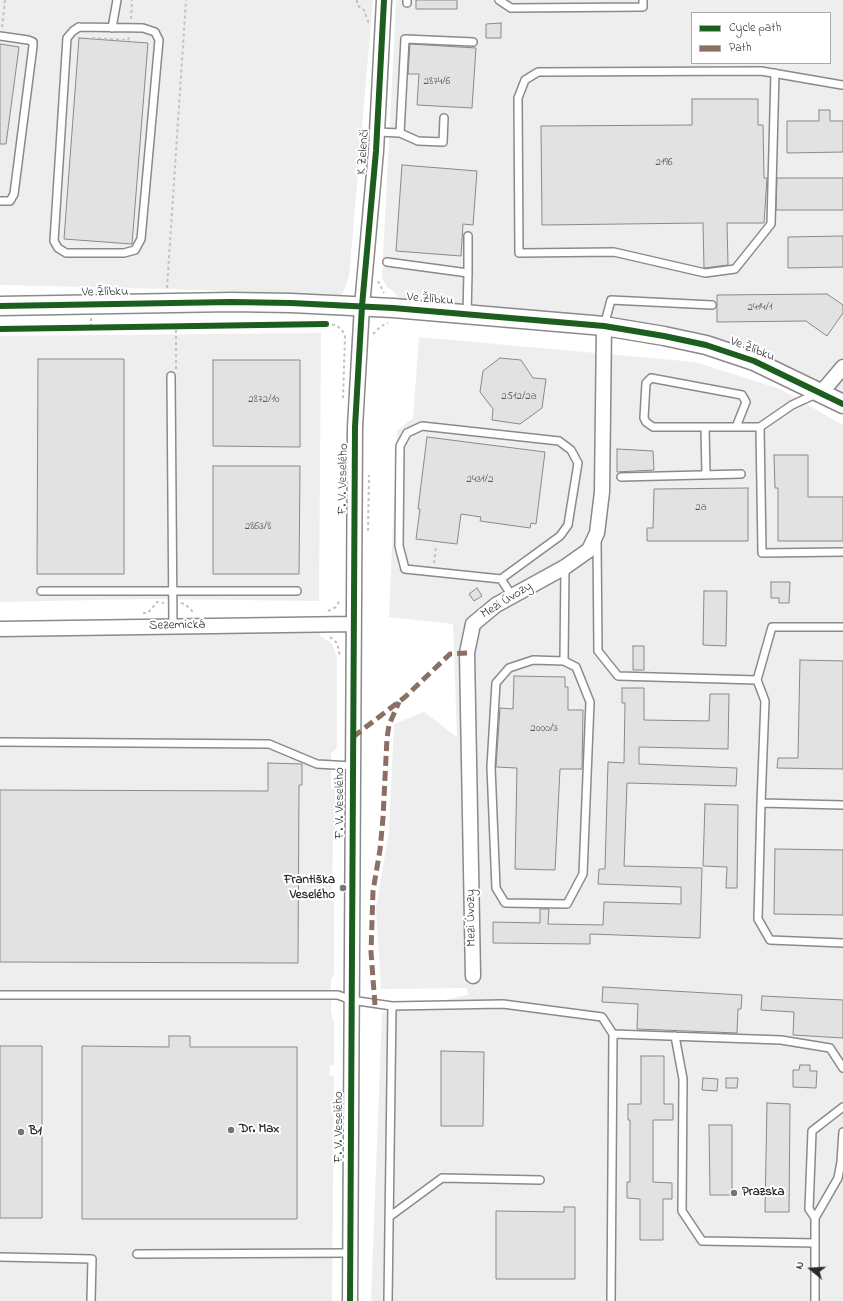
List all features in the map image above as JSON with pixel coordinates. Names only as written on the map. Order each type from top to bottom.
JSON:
[{"type":"street","name":"K Zelenči","points":[[362,306],[377,132],[384,0]]},
{"type":"street","name":"Ve Žlíbku","points":[[0,306],[231,302],[362,306],[604,326],[664,336],[706,346],[754,361],[843,404]]},
{"type":"street","name":"F. V. Veselého","points":[[350,1301],[353,624],[356,427],[362,306]]},
{"type":"street","name":"Mezi Úvozy","points":[[473,976],[467,653],[473,624],[496,606],[566,567],[589,550],[597,532],[602,492],[604,326]]},
{"type":"street","points":[[820,392],[828,386],[843,367]]},
{"type":"street","name":"Sezemická","points":[[0,629],[353,624]]},
{"type":"lane","points":[[112,28],[117,0]]},
{"type":"lane","points":[[499,0],[511,8],[643,7],[643,0]]},
{"type":"lane","points":[[79,27],[112,28],[143,28],[155,32],[159,40],[142,239],[135,250],[124,253],[66,253],[58,248],[54,241],[67,38],[79,27]]},
{"type":"lane","points":[[0,36],[28,40],[33,42],[33,46],[14,194],[10,201],[0,201]]},
{"type":"lane","points":[[400,133],[405,39],[472,42]]},
{"type":"lane","points":[[775,73],[771,224],[735,269],[705,273],[614,252],[519,253],[518,98],[525,80],[538,72],[761,71],[775,73],[843,85]]},
{"type":"lane","points":[[377,132],[400,133],[418,141],[443,142],[444,118]]},
{"type":"lane","points":[[467,314],[468,236]]},
{"type":"lane","points":[[387,262],[468,273]]},
{"type":"lane","points":[[604,326],[611,300],[712,305]]},
{"type":"lane","points":[[171,376],[173,626]]},
{"type":"lane","points":[[736,427],[746,402],[742,395],[651,378],[648,379],[645,387],[644,418],[649,425],[653,427],[736,427],[760,427],[792,405],[820,392]]},
{"type":"lane","points":[[422,426],[559,441],[571,450],[578,463],[568,525],[560,536],[501,579],[405,569],[399,546],[400,446],[407,433],[422,426]]},
{"type":"lane","points":[[705,427],[706,475]]},
{"type":"lane","points":[[760,427],[762,552],[843,552]]},
{"type":"lane","points":[[621,477],[741,474]]},
{"type":"lane","points":[[597,532],[598,651],[618,676],[757,680]]},
{"type":"lane","points":[[564,661],[566,567]]},
{"type":"lane","points":[[501,579],[512,596]]},
{"type":"lane","points":[[41,591],[297,592]]},
{"type":"lane","points":[[843,627],[772,627],[757,680],[764,701],[758,919],[770,940],[843,943]]},
{"type":"lane","points":[[533,660],[564,661],[576,667],[590,702],[584,874],[567,904],[505,903],[496,888],[491,767],[496,683],[509,668],[533,660]]},
{"type":"lane","points":[[0,742],[269,744],[317,764],[352,766]]},
{"type":"lane","points":[[761,804],[843,805]]},
{"type":"lane","points":[[0,995],[338,996],[351,1000],[392,1006],[503,1004],[602,1017],[613,1034],[611,1301]]},
{"type":"lane","points":[[388,1301],[392,1006]]},
{"type":"lane","points":[[613,1034],[781,1040],[830,1048],[843,1068]]},
{"type":"lane","points":[[675,1036],[683,1079],[682,1211],[702,1240],[815,1243]]},
{"type":"lane","points":[[815,1218],[809,1209],[812,1131],[843,1107]]},
{"type":"lane","points":[[815,1301],[815,1218],[838,1178],[841,1162],[843,1132]]},
{"type":"lane","points":[[389,1217],[442,1178],[540,1180]]},
{"type":"lane","points":[[137,1254],[350,1254]]},
{"type":"lane","points":[[0,1257],[92,1259],[91,1301]]},
{"type":"path","points":[[0,36],[4,0]]},
{"type":"path","points":[[167,290],[186,0]]},
{"type":"path","points":[[90,315],[91,328]]},
{"type":"path","points":[[318,324],[336,325],[342,330],[345,336],[343,404]]},
{"type":"path","points":[[168,326],[184,326]]},
{"type":"path","points":[[171,376],[176,370],[176,326]]},
{"type":"path","points":[[83,328],[99,327]]},
{"type":"path","points":[[434,572],[436,547]]},
{"type":"path","points":[[340,596],[340,601],[336,607],[324,612],[324,635],[330,637],[336,643],[340,660]]},
{"type":"path","points":[[140,613],[148,612],[157,602],[185,604],[196,615]]},
{"type":"shaded area","points":[[0,0],[373,0],[349,277],[342,295],[0,285]]},
{"type":"shaded area","points":[[396,0],[843,0],[843,393],[771,359],[666,328],[401,300],[387,287],[382,278]]},
{"type":"shaded area","points":[[321,333],[319,601],[145,599],[0,602],[0,336]]},
{"type":"shaded area","points":[[419,337],[695,362],[780,389],[843,425],[843,1301],[371,1301],[382,1013],[468,995],[467,988],[381,989],[376,907],[389,832],[394,724],[424,712],[457,737],[453,624],[389,617],[397,431],[413,418]]},
{"type":"shaded area","points":[[320,631],[320,636],[332,643],[337,658],[337,744],[336,749],[331,753],[331,788],[335,789],[332,900],[334,903],[334,975],[331,979],[331,1012],[334,1023],[334,1065],[330,1065],[329,1075],[334,1076],[332,1301],[0,1301],[0,636]]},
{"type":"building","points":[[416,0],[457,0],[457,9],[416,9]]},
{"type":"building","points":[[501,23],[501,38],[486,38],[486,24]]},
{"type":"building","points":[[79,38],[148,43],[132,244],[64,239]]},
{"type":"building","points":[[0,44],[19,47],[6,144],[0,144]]},
{"type":"building","points":[[410,44],[476,48],[472,108],[417,105],[419,74],[408,74]]},
{"type":"building","points":[[692,99],[758,99],[758,125],[763,125],[764,178],[767,178],[764,223],[727,223],[728,265],[704,268],[703,223],[542,225],[541,126],[692,125]]},
{"type":"building","points":[[819,110],[830,110],[830,121],[843,121],[843,152],[787,153],[787,121],[819,121]]},
{"type":"building","points":[[402,165],[477,171],[473,225],[463,224],[461,256],[396,251]]},
{"type":"building","points":[[777,178],[843,178],[843,210],[776,210]]},
{"type":"building","points":[[843,236],[843,267],[788,268],[788,237]]},
{"type":"building","points":[[827,294],[843,305],[843,313],[827,336],[806,321],[717,322],[717,295]]},
{"type":"building","points":[[500,358],[521,360],[533,378],[546,379],[542,408],[520,424],[492,420],[493,409],[480,392],[483,371]]},
{"type":"building","points":[[38,359],[124,359],[124,574],[37,574]]},
{"type":"building","points":[[213,360],[300,360],[300,447],[213,446]]},
{"type":"building","points":[[427,437],[545,452],[536,524],[531,523],[530,528],[480,521],[481,517],[461,514],[457,544],[416,539],[420,509],[418,509]]},
{"type":"building","points":[[617,449],[653,451],[654,470],[617,472]]},
{"type":"building","points":[[774,455],[808,455],[808,497],[843,497],[843,541],[778,541],[778,488],[775,488]]},
{"type":"building","points":[[213,466],[300,466],[299,574],[213,574]]},
{"type":"building","points":[[748,488],[748,541],[647,541],[647,528],[653,528],[654,489]]},
{"type":"building","points":[[771,582],[790,582],[789,603],[779,603],[779,598],[771,598]]},
{"type":"building","points":[[477,588],[482,596],[474,601],[469,594]]},
{"type":"building","points":[[704,591],[727,591],[726,646],[703,645]]},
{"type":"building","points":[[633,646],[644,646],[644,670],[633,670]]},
{"type":"building","points":[[800,660],[843,661],[843,769],[777,768],[778,758],[798,758]]},
{"type":"building","points":[[514,676],[565,677],[565,687],[568,687],[568,710],[583,710],[582,769],[560,769],[555,870],[515,869],[517,768],[496,767],[500,708],[513,709]]},
{"type":"building","points":[[622,688],[644,688],[644,720],[709,721],[710,694],[729,694],[728,749],[639,747],[639,764],[737,768],[736,786],[627,783],[624,866],[702,868],[700,938],[590,934],[590,944],[493,943],[493,922],[540,923],[540,909],[549,909],[548,924],[603,925],[604,902],[681,904],[681,887],[598,884],[599,869],[605,869],[608,762],[624,763],[625,703],[622,703]]},
{"type":"building","points":[[268,763],[302,764],[302,785],[299,785],[298,963],[0,962],[0,790],[268,791]]},
{"type":"building","points":[[705,804],[738,805],[737,888],[726,888],[727,867],[703,866]]},
{"type":"building","points":[[775,849],[843,850],[843,915],[774,914]]},
{"type":"building","points":[[603,987],[742,995],[741,1009],[738,1009],[737,1033],[637,1029],[638,1004],[602,1002]]},
{"type":"building","points":[[762,996],[843,1000],[843,1038],[793,1035],[794,1012],[761,1010]]},
{"type":"building","points":[[169,1036],[190,1036],[190,1047],[297,1047],[297,1219],[82,1219],[82,1046],[169,1047]]},
{"type":"building","name":"B1","points":[[0,1046],[42,1046],[42,1218],[0,1218]]},
{"type":"building","points":[[441,1051],[484,1052],[483,1126],[441,1126]]},
{"type":"building","points":[[641,1056],[664,1056],[664,1104],[673,1104],[673,1120],[653,1120],[653,1182],[672,1183],[672,1199],[663,1199],[663,1240],[640,1240],[640,1199],[627,1198],[627,1182],[630,1182],[630,1120],[628,1120],[628,1104],[641,1104]]},
{"type":"building","points":[[800,1065],[810,1065],[810,1071],[817,1071],[816,1088],[793,1087],[793,1070],[799,1070]]},
{"type":"building","points":[[703,1078],[718,1079],[717,1091],[702,1090]]},
{"type":"building","points":[[726,1078],[738,1078],[737,1088],[726,1088]]},
{"type":"building","points":[[767,1103],[790,1104],[789,1212],[765,1212]]},
{"type":"building","points":[[709,1125],[732,1125],[732,1195],[710,1195]]},
{"type":"building","points":[[564,1207],[575,1207],[575,1279],[496,1279],[496,1211],[564,1212]]},
{"type":"marked path","points":[[353,737],[405,697],[450,654],[467,653]]},
{"type":"marked path","points":[[375,1005],[371,952],[373,891],[380,850],[383,818],[387,738],[389,725],[399,702]]},
{"type":"cycle path","points":[[350,1301],[355,427],[362,306],[376,151],[384,0]]},
{"type":"cycle path","points":[[0,306],[231,302],[291,303],[393,308],[604,326],[706,345],[754,361],[843,404]]},
{"type":"cycle path","points":[[0,329],[326,324]]},
{"type":"place","name":"Františka Veselého","points":[[343,888]]},
{"type":"place","name":"Dr. Max","points":[[231,1130]]},
{"type":"place","name":"B1","points":[[21,1132]]},
{"type":"place","name":"Prazska","points":[[734,1193]]}]
